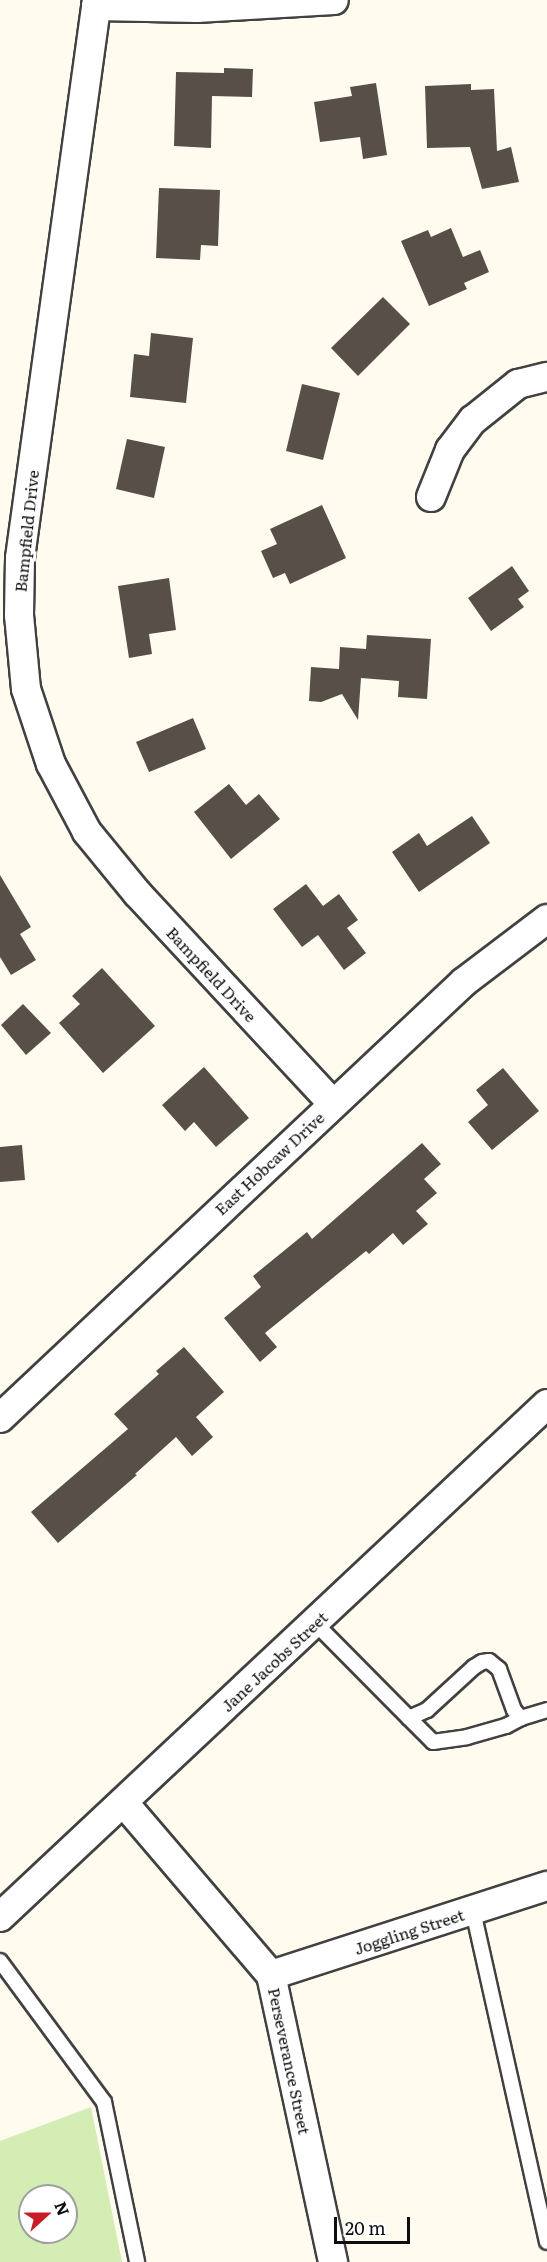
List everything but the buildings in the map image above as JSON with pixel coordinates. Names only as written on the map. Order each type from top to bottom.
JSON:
[{"type":"street","points":[[97,3],[197,8],[334,0]]},
{"type":"street","name":"Bampfield Drive","points":[[97,3],[20,558],[19,615],[26,689],[51,764],[87,832],[137,893],[332,1103]]},
{"type":"street","points":[[431,496],[450,450],[473,420],[518,384],[547,377]]},
{"type":"street","name":"East Hobcaw Drive","points":[[0,1418],[332,1103],[464,982],[547,919]]},
{"type":"street","name":"Jane Jacobs Street","points":[[0,1917],[544,1412]]},
{"type":"street","name":"Perseverance Street","points":[[124,1803],[272,1975],[333,2262]]},
{"type":"street","name":"Joggling Street","points":[[272,1975],[547,1886]]},
{"type":"lane","points":[[315,1623],[433,1742],[467,1737],[506,1726],[521,1718],[547,1710]]},
{"type":"lane","points":[[408,1718],[427,1710],[474,1668],[482,1662],[489,1661],[499,1669],[514,1710],[521,1718]]},
{"type":"lane","points":[[473,1911],[547,2242]]},
{"type":"lane","points":[[0,1961],[104,2102],[137,2262]]},
{"type":"green space","points":[[91,2107],[122,2262],[0,2262],[0,2141]]}]
